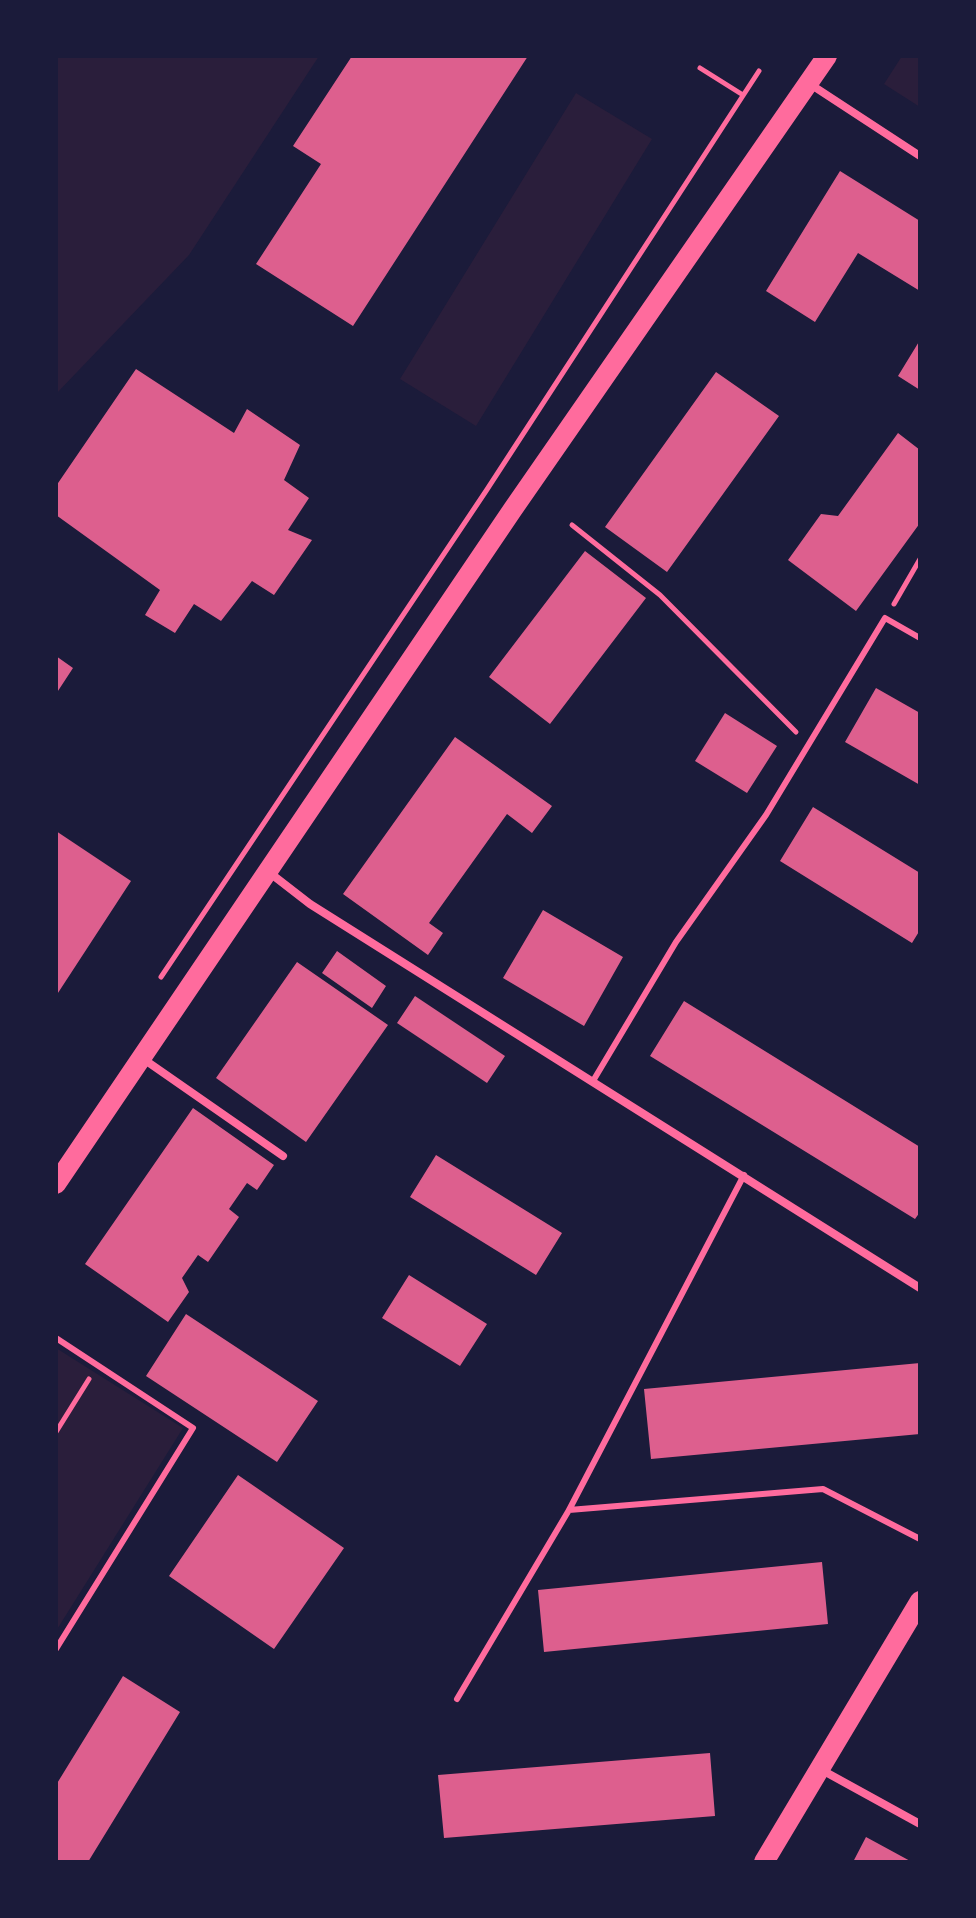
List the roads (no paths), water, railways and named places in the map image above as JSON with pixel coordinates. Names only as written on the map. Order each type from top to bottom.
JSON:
[{"type":"main road","points":[[56,1184],[513,509],[827,56]]},
{"type":"main road","points":[[764,1862],[920,1601]]},
{"type":"street","points":[[809,84],[920,156]]},
{"type":"street","points":[[267,871],[310,904],[919,1285]]},
{"type":"street","points":[[141,1058],[283,1156]]},
{"type":"street","points":[[820,1769],[920,1824]]},
{"type":"lane","points":[[593,1081],[676,942],[766,815],[885,618],[920,638]]},
{"type":"lane","points":[[457,1699],[569,1510],[744,1175]]},
{"type":"lane","points":[[56,1338],[193,1428],[56,1649]]},
{"type":"lane","points":[[569,1510],[823,1489],[920,1539]]}]
